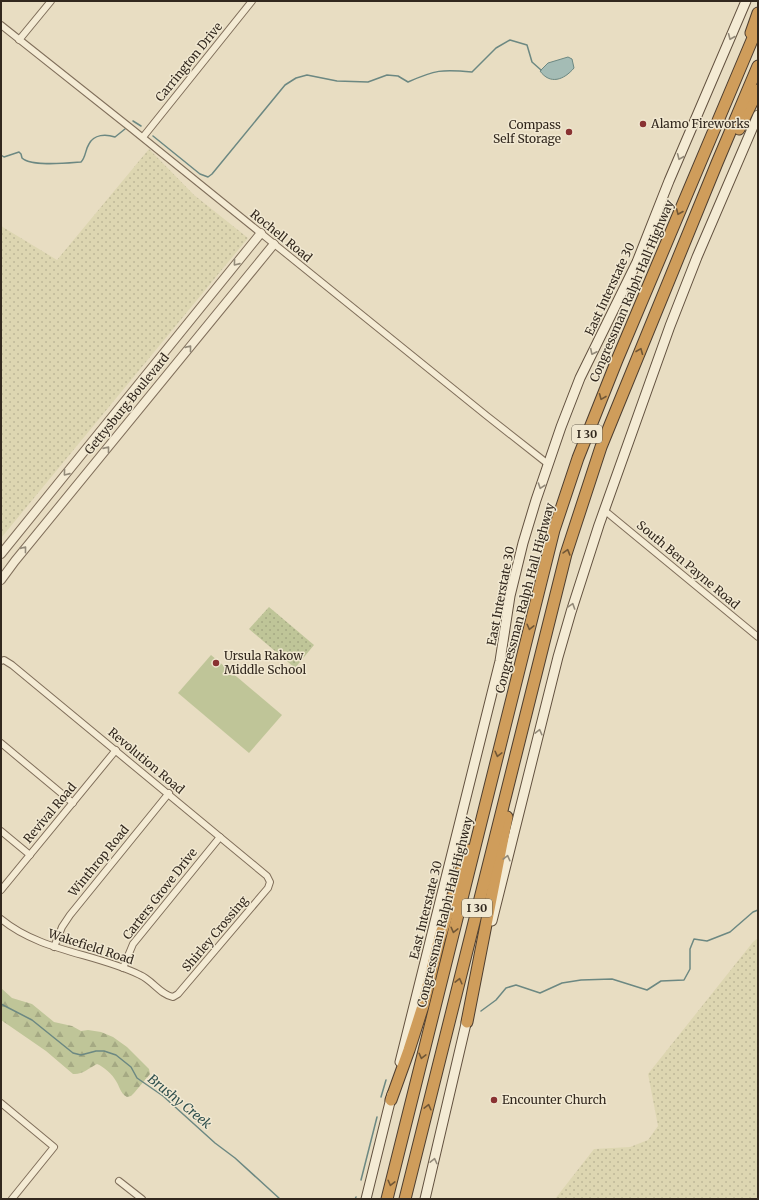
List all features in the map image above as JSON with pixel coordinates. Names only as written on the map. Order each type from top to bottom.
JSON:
[{"type":"highway","points":[[733,86],[758,13]]},
{"type":"highway","name":"Congressman Ralph Hall Highway","points":[[387,1199],[554,530],[578,458],[634,316],[758,26]]},
{"type":"highway","name":"I 30","points":[[405,1199],[566,554],[601,447],[758,66]]},
{"type":"highway","points":[[717,163],[729,148],[758,90]]},
{"type":"highway","points":[[467,1022],[505,829],[550,617]]},
{"type":"highway","points":[[391,1100],[423,1006],[440,937],[462,865],[487,797]]},
{"type":"main road","name":"East Interstate 30","points":[[366,1199],[500,661],[514,578],[536,500],[580,378],[637,262],[669,181],[746,1]]},
{"type":"main road","points":[[426,1199],[467,1022],[558,656],[571,612],[604,510],[697,257],[758,115]]},
{"type":"street","points":[[20,40],[51,1]]},
{"type":"street","name":"Carrington Drive","points":[[143,137],[252,1]]},
{"type":"street","name":"Rochell Road","points":[[1,25],[143,137],[548,464]]},
{"type":"street","name":"Gettysburg Boulevard","points":[[1,554],[261,233]]},
{"type":"street","name":"Gettysburg Boulevard","points":[[1,580],[274,244]]},
{"type":"street","name":"South Ben Payne Road","points":[[604,510],[758,637]]},
{"type":"street","name":"Revolution Road","points":[[3,660],[12,664],[169,793],[267,876],[270,882]]},
{"type":"street","points":[[1,743],[73,803]]},
{"type":"street","name":"Revival Road","points":[[1,890],[116,750]]},
{"type":"street","name":"Winthrop Road","points":[[54,947],[62,927],[70,915],[169,793]]},
{"type":"street","points":[[1,831],[30,855]]},
{"type":"street","name":"Carters Grove Drive","points":[[123,968],[133,944],[220,837]]},
{"type":"street","name":"Shirley Crossing","points":[[173,997],[178,994],[268,888],[270,882]]},
{"type":"street","name":"Wakefield Road","points":[[1,919],[23,935],[54,947],[141,975],[167,995],[173,997]]},
{"type":"street","points":[[2,1104],[54,1147],[12,1199]]},
{"type":"street","points":[[119,1181],[142,1199]]},
{"type":"shaded area","points":[[149,149],[194,195],[248,238],[1,538],[1,226],[57,260]]},
{"type":"shaded area","points":[[758,938],[758,1199],[555,1199],[594,1149],[630,1147],[648,1140],[658,1126],[648,1074],[753,942]]},
{"type":"green space","points":[[269,607],[314,645],[295,668],[249,629]]},
{"type":"green space","points":[[211,655],[282,715],[249,753],[178,693]]},
{"type":"green space","points":[[1,988],[12,998],[32,1004],[54,1022],[72,1026],[81,1031],[88,1030],[101,1032],[113,1037],[127,1047],[149,1069],[150,1074],[131,1096],[127,1097],[121,1092],[113,1076],[97,1064],[82,1072],[73,1074],[46,1051],[1,1020]]},
{"type":"water","points":[[568,57],[572,59],[574,68],[566,76],[553,79],[548,78],[540,71],[548,63]]},
{"type":"waterway","points":[[153,136],[200,174],[208,177],[285,85],[296,78],[307,75],[337,81],[368,82],[387,75],[398,76],[408,82],[439,71],[472,72],[496,48],[510,40],[527,45],[532,62],[541,70]]},
{"type":"waterway","points":[[133,121],[141,126]]},
{"type":"waterway","points":[[1,155],[4,157],[19,152],[22,158],[33,163],[59,164],[81,162],[88,146],[94,138],[104,135],[115,137],[125,129]]},
{"type":"waterway","points":[[481,1011],[496,1000],[506,988],[516,985],[540,993],[562,983],[581,980],[612,979],[647,990],[661,981],[684,980],[690,969],[690,949],[694,939],[707,941],[730,932],[753,912],[758,910]]},
{"type":"waterway","name":"Brushy Creek","points":[[1,1004],[32,1020],[73,1053],[81,1055],[96,1051],[104,1051],[116,1055],[131,1067],[137,1078],[163,1096],[280,1199]]},
{"type":"waterway","points":[[381,1097],[386,1080]]},
{"type":"waterway","points":[[361,1180],[377,1117]]},
{"type":"place","name":"Alamo Fireworks","points":[[643,124]]},
{"type":"place","name":"Compass Self Storage","points":[[569,132]]},
{"type":"place","name":"Ursula Rakow Middle School","points":[[216,663]]},
{"type":"place","name":"Encounter Church","points":[[494,1100]]}]
